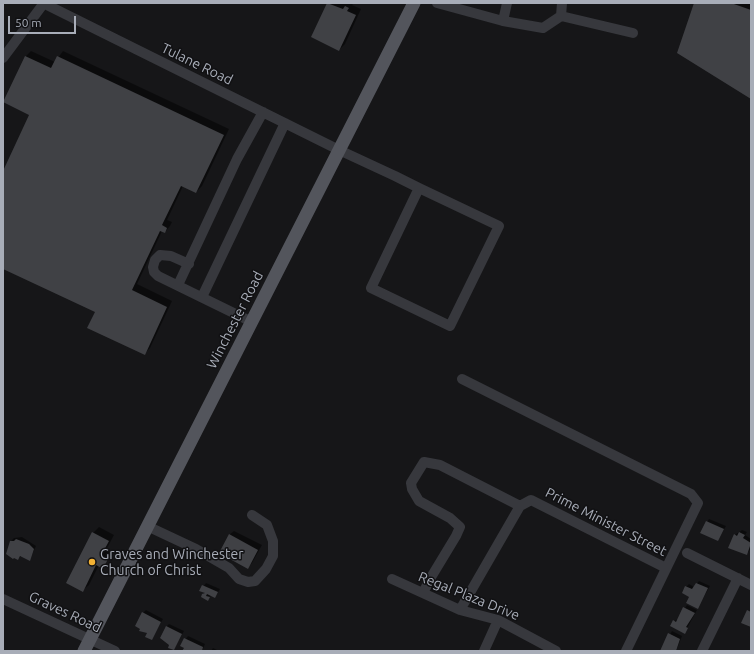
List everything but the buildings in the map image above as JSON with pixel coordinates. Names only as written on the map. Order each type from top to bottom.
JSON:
[{"type":"main road","name":"Winchester Road","points":[[84,651],[414,3]]},
{"type":"street","name":"Tulane Road","points":[[43,3],[339,150],[420,188],[499,226],[450,326],[371,288],[420,188]]},
{"type":"street","points":[[3,58],[43,3]]},
{"type":"street","points":[[437,3],[461,6],[503,21],[543,28],[561,16],[633,33]]},
{"type":"street","points":[[503,21],[507,3]]},
{"type":"street","points":[[561,16],[562,3]]},
{"type":"street","points":[[178,285],[237,159],[263,112]]},
{"type":"street","points":[[202,297],[285,123]]},
{"type":"street","points":[[188,264],[166,255],[160,255],[155,260],[153,266],[154,272],[252,322]]},
{"type":"street","name":"Prime Minister Street","points":[[462,379],[691,494],[698,503],[666,568],[531,500],[520,506]]},
{"type":"street","points":[[423,593],[460,527],[450,518],[419,501],[412,490],[411,483],[424,462],[440,465],[520,506],[460,610]]},
{"type":"street","points":[[148,526],[196,549],[229,568],[239,579],[248,582],[255,582],[273,556],[273,541],[267,525],[252,516]]},
{"type":"street","points":[[687,553],[751,585]]},
{"type":"street","points":[[626,651],[666,568]]},
{"type":"street","points":[[702,651],[738,578]]},
{"type":"street","name":"Regal Plaza Drive","points":[[392,579],[460,610],[498,620],[556,651]]},
{"type":"street","name":"Graves Road","points":[[3,599],[115,651]]},
{"type":"street","points":[[484,651],[498,620]]},
{"type":"place","name":"Graves and Winchester Church of Christ","points":[[92,562]]}]
